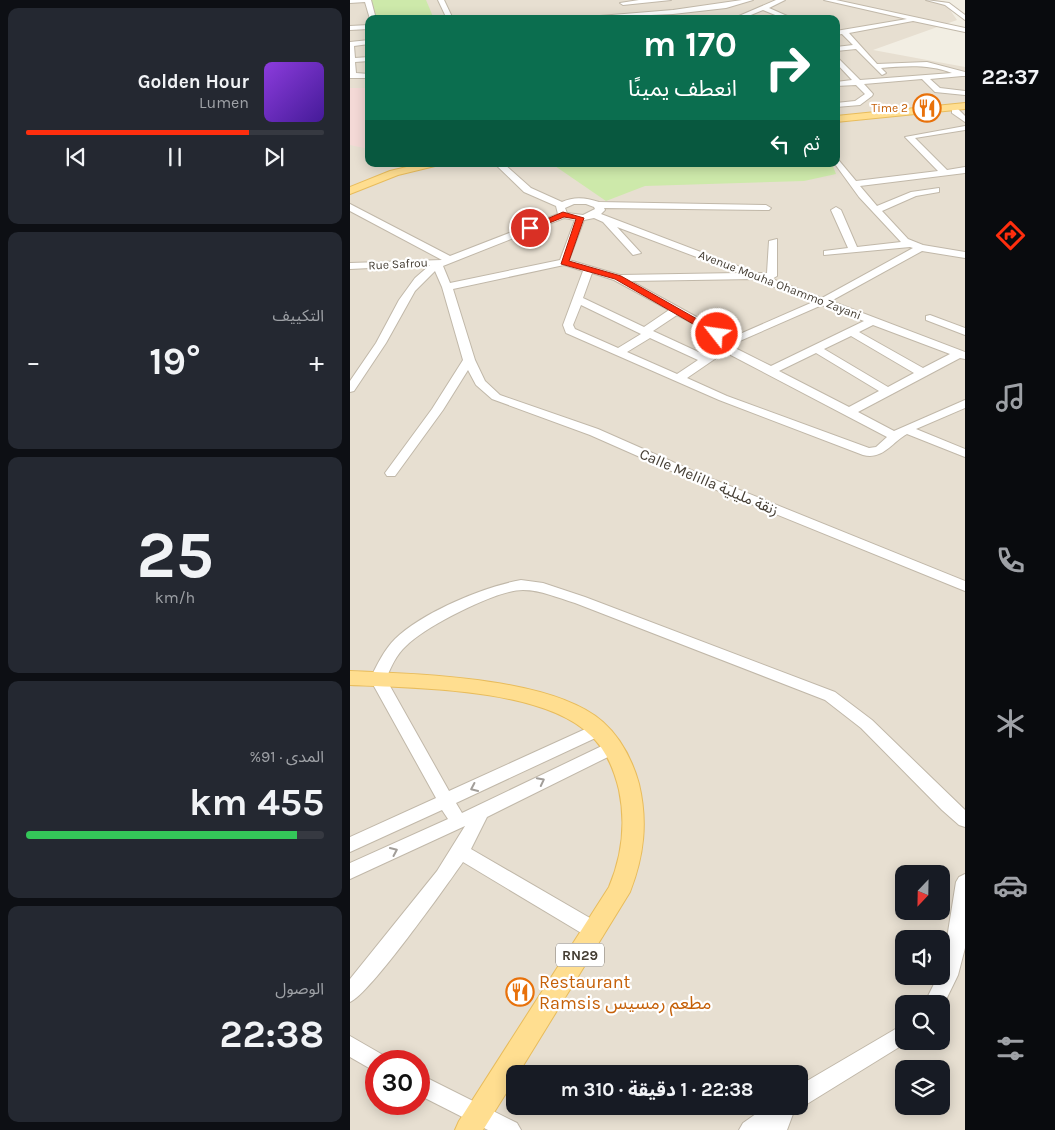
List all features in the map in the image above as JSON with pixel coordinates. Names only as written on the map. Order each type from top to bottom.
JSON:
[{"type":"main road","points":[[840,120],[965,106]]},
{"type":"main road","points":[[840,120],[960,111]]},
{"type":"main road","points":[[350,187],[403,167]]},
{"type":"main road","points":[[350,191],[418,167]]},
{"type":"main road","name":"RN29","points":[[350,678],[508,692],[540,700],[580,715],[598,730],[616,755],[632,797],[634,825],[631,859],[619,892],[473,1122]]},
{"type":"street","points":[[350,1],[367,0],[372,15]]},
{"type":"street","points":[[441,0],[448,15]]},
{"type":"street","points":[[622,1],[668,0]]},
{"type":"street","points":[[729,0],[737,4],[779,15]]},
{"type":"street","points":[[641,15],[683,8],[698,9],[737,4],[750,0]]},
{"type":"street","points":[[743,15],[782,0]]},
{"type":"street","points":[[827,0],[965,30]]},
{"type":"street","points":[[842,3],[849,0]]},
{"type":"street","points":[[929,0],[947,4],[965,18]]},
{"type":"street","points":[[622,1],[634,15]]},
{"type":"street","points":[[698,9],[706,15]]},
{"type":"street","points":[[840,32],[918,19]]},
{"type":"street","points":[[350,28],[365,27]]},
{"type":"street","points":[[840,32],[859,47],[888,80]]},
{"type":"street","points":[[351,78],[352,59],[350,45],[365,43]]},
{"type":"street","points":[[840,49],[859,47]]},
{"type":"street","points":[[352,59],[365,59]]},
{"type":"street","points":[[840,62],[868,92],[866,98],[857,103],[840,105]]},
{"type":"street","points":[[876,66],[921,63],[946,67],[964,75]]},
{"type":"street","points":[[840,84],[964,75]]},
{"type":"street","points":[[351,78],[365,76]]},
{"type":"street","points":[[924,77],[938,90],[965,93]]},
{"type":"street","points":[[351,78],[365,82]]},
{"type":"street","points":[[960,111],[965,120]]},
{"type":"street","points":[[944,172],[909,137],[965,128]]},
{"type":"street","points":[[840,166],[862,195],[909,244]]},
{"type":"street","points":[[502,167],[541,199],[580,218]]},
{"type":"street","points":[[854,184],[965,170]]},
{"type":"street","points":[[847,176],[886,180]]},
{"type":"street","points":[[862,195],[871,187],[886,180]]},
{"type":"street","points":[[876,210],[914,194],[936,190]]},
{"type":"street","points":[[350,389],[364,370],[414,284],[423,274],[444,262],[563,210],[578,200],[590,201],[596,210]]},
{"type":"street","points":[[350,207],[444,262]]},
{"type":"street","points":[[564,262],[580,218],[596,210],[766,208]]},
{"type":"street","name":"Avenue Mouha Ohammo Zayani","points":[[596,210],[605,219],[962,354]]},
{"type":"street","points":[[836,210],[853,249]]},
{"type":"street","points":[[605,219],[636,253]]},
{"type":"street","points":[[618,278],[760,278],[772,276],[774,241]]},
{"type":"street","points":[[827,253],[909,244],[921,248],[965,255]]},
{"type":"street","points":[[678,378],[729,344],[824,301],[921,248]]},
{"type":"street","points":[[350,254],[369,265]]},
{"type":"street","name":"Rue Safrou","points":[[350,266],[444,262]]},
{"type":"street","name":"Calle Melilla زنقة مليلية","points":[[444,262],[447,287],[469,360],[480,382],[496,397],[594,432],[705,481],[965,586]]},
{"type":"street","points":[[447,287],[564,262],[589,268],[618,278],[677,310],[770,371],[895,436]]},
{"type":"street","points":[[589,268],[568,329],[778,421],[867,452],[880,451],[895,436],[932,420],[965,402]]},
{"type":"street","points":[[578,300],[706,360]]},
{"type":"street","points":[[619,352],[677,310]]},
{"type":"street","points":[[930,318],[965,332]]},
{"type":"street","points":[[770,371],[873,321]]},
{"type":"street","points":[[850,331],[923,374]]},
{"type":"street","points":[[815,348],[887,391]]},
{"type":"street","points":[[848,412],[962,354]]},
{"type":"street","points":[[391,473],[437,410],[469,360]]},
{"type":"street","points":[[350,370],[364,370]]},
{"type":"street","points":[[908,430],[965,453]]},
{"type":"street","points":[[458,822],[378,679],[400,642],[420,628],[502,589],[520,585],[541,587],[580,600],[830,696],[850,708],[885,740],[965,820]]},
{"type":"street","points":[[350,845],[598,730]]},
{"type":"street","points":[[350,871],[480,812],[616,755]]},
{"type":"street","points":[[350,994],[402,931],[461,852],[471,837],[480,812]]},
{"type":"street","points":[[461,852],[595,931]]},
{"type":"street","points":[[939,995],[948,979],[957,948],[965,882]]},
{"type":"street","points":[[808,1092],[895,1039]]},
{"type":"street","points":[[350,1046],[365,1055]]},
{"type":"street","points":[[430,1092],[473,1122],[510,1130]]},
{"type":"street","points":[[750,1130],[772,1115]]},
{"type":"street","points":[[776,1130],[782,1115]]},
{"type":"shaded area","points":[[350,0],[944,1],[957,20],[873,50],[965,67],[965,1130],[350,1130]]},
{"type":"shaded area","points":[[350,88],[365,88],[365,148],[350,145]]},
{"type":"green space","points":[[367,0],[426,0],[432,15],[372,15]]},
{"type":"green space","points":[[556,167],[833,167],[836,174],[804,181],[645,186],[606,201]]},
{"type":"place","name":"Time 2","points":[[927,108]]},
{"type":"place","name":"Restaurant Ramsis مطعم رمسيس","points":[[520,992]]},
{"type":"route","points":[[530,228],[563,214],[580,218],[564,262],[604,272],[646,291],[717,334]]}]
